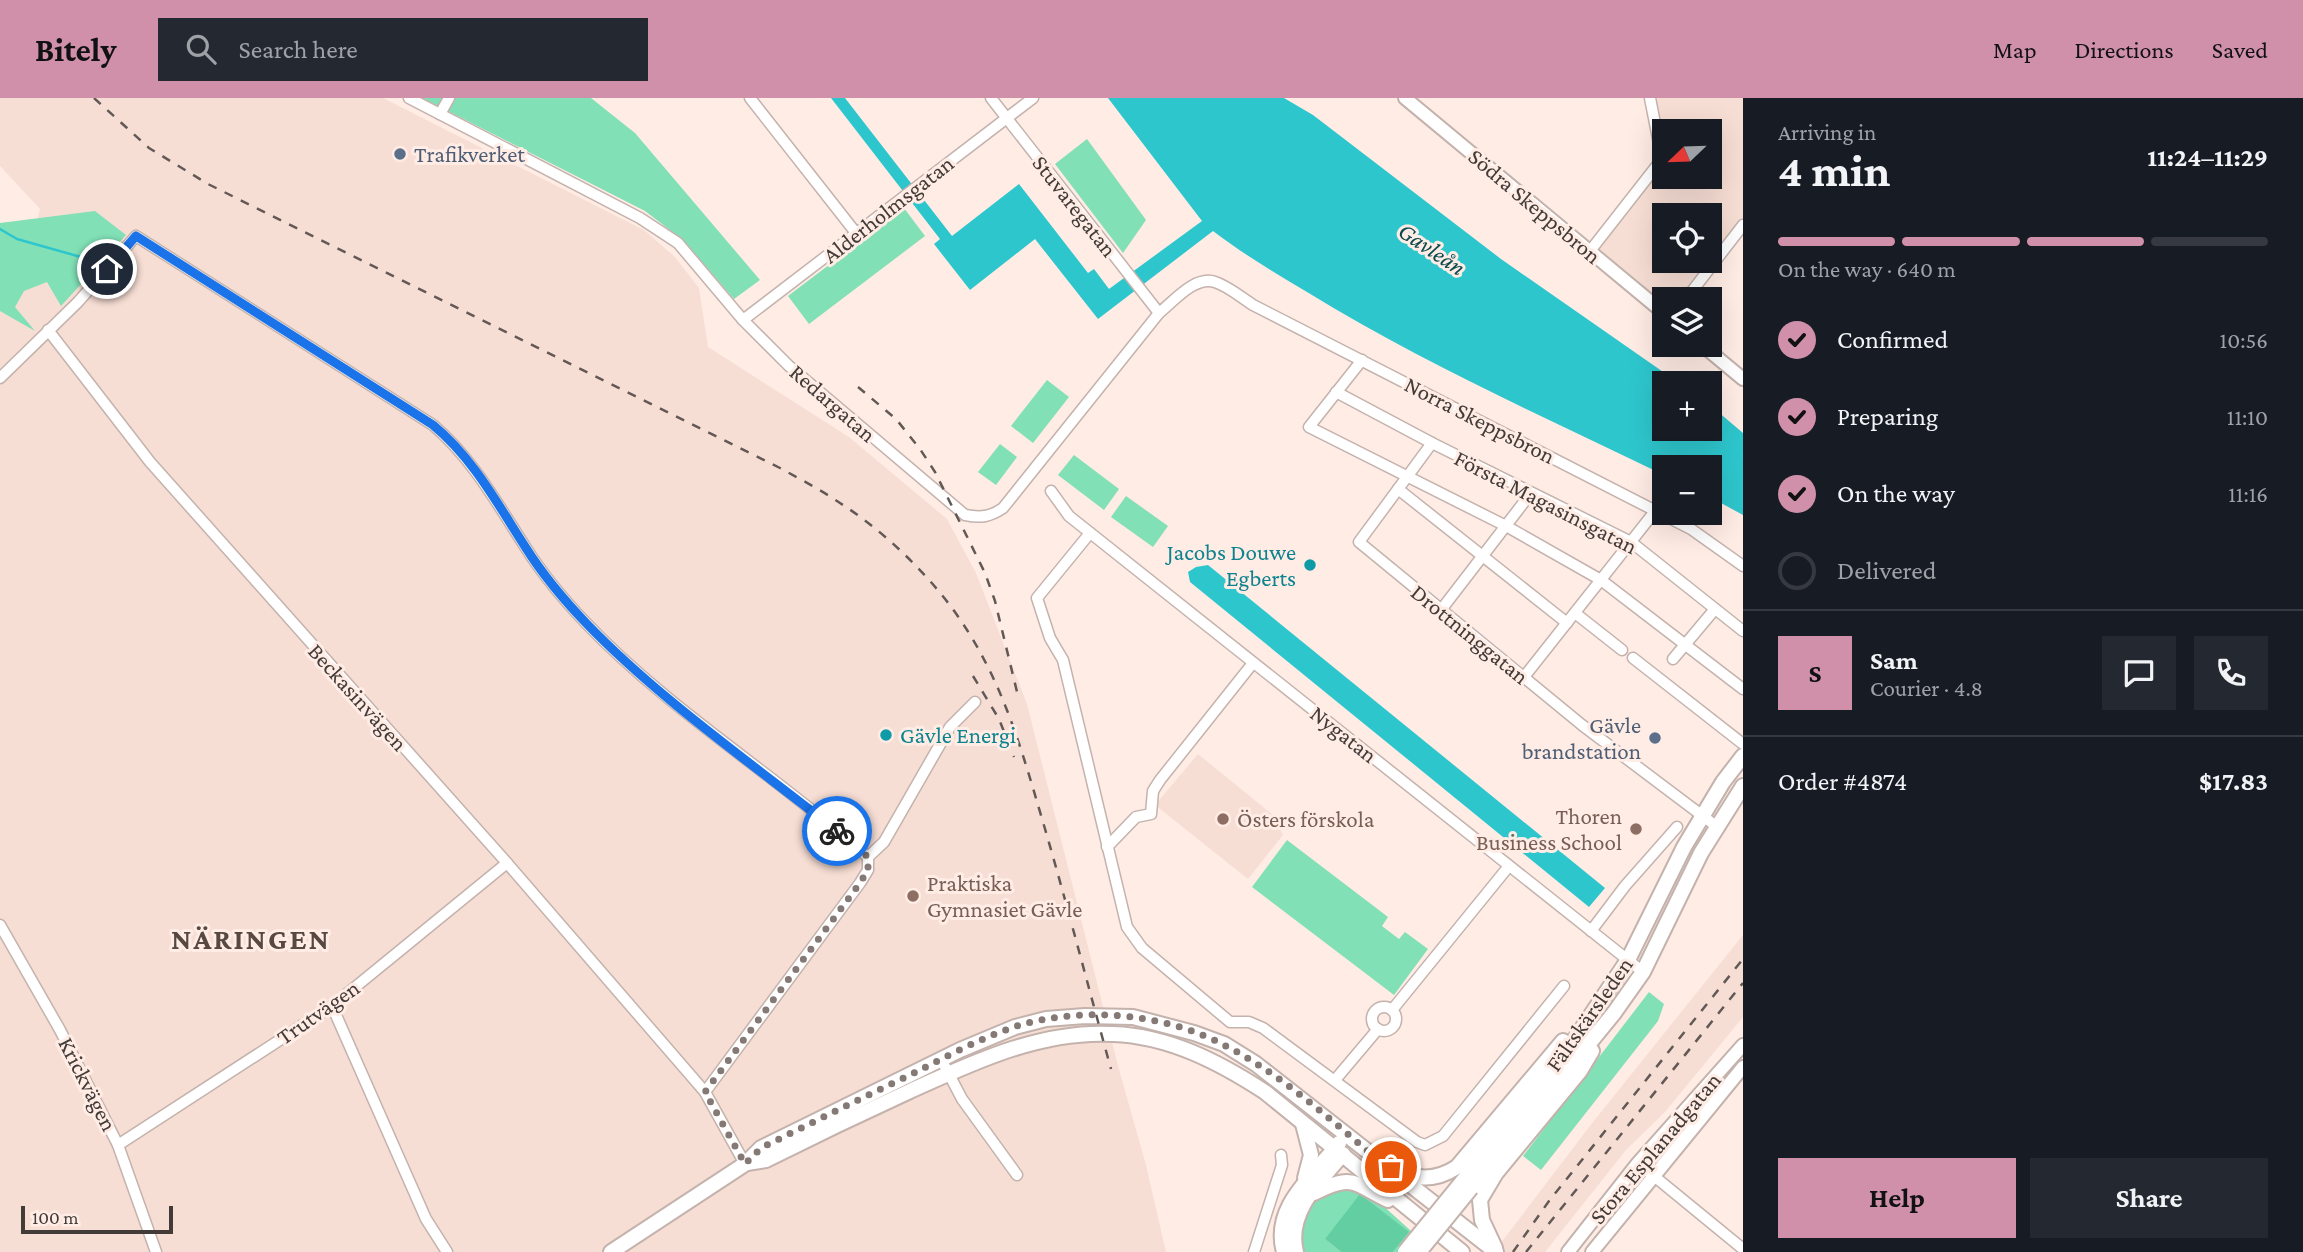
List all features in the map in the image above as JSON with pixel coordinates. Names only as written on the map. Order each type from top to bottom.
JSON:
[{"type":"main road","name":"Fältskärsleden","points":[[1419,1252],[1573,1042],[1628,960],[1702,817],[1743,756]]},
{"type":"main road","name":"Fältskärsleden","points":[[1405,1252],[1614,1013],[1643,972],[1685,883],[1716,826],[1743,786]]},
{"type":"main road","points":[[1378,1160],[1404,1174],[1424,1179],[1442,1175],[1457,1167],[1476,1148],[1536,1071],[1602,996]]},
{"type":"main road","points":[[1497,1252],[1482,1220],[1480,1200],[1496,1172],[1580,1071],[1614,1013]]},
{"type":"main road","points":[[611,1252],[745,1164],[761,1148],[941,1059],[1015,1027],[1046,1019],[1085,1016],[1133,1017],[1182,1029],[1224,1044],[1283,1083],[1497,1252]]},
{"type":"main road","points":[[745,1164],[766,1160],[1000,1052],[1039,1041],[1076,1035],[1114,1034],[1144,1038],[1192,1051],[1230,1069],[1265,1092],[1462,1252]]},
{"type":"main road","points":[[1296,1252],[1293,1228],[1306,1191],[1311,1154],[1302,1122]]},
{"type":"main road","points":[[1284,1252],[1281,1226],[1287,1208],[1306,1191],[1350,1137]]},
{"type":"main road","points":[[1306,1191],[1350,1181],[1359,1183],[1417,1214]]},
{"type":"street","name":"Redargatan","points":[[409,98],[640,218],[678,243],[743,320],[789,366],[965,515],[981,518],[995,514],[1012,499],[1159,313],[1189,288],[1200,282],[1214,281]]},
{"type":"street","points":[[440,114],[449,98]]},
{"type":"street","points":[[750,98],[856,233]]},
{"type":"street","name":"Stuvaregatan","points":[[991,98],[1159,313]]},
{"type":"street","name":"Alderholmsgatan","points":[[743,320],[1033,98]]},
{"type":"street","name":"Södra Skeppsbron","points":[[1405,98],[1652,303]]},
{"type":"street","points":[[1590,251],[1662,159],[1650,98]]},
{"type":"street","points":[[1695,287],[1743,225]]},
{"type":"street","points":[[0,378],[78,302],[136,236],[442,432],[489,488],[527,550],[558,592],[587,624],[637,671],[868,857]]},
{"type":"street","name":"Norra Skeppsbron","points":[[1214,281],[1253,305],[1652,508]]},
{"type":"street","name":"Beckasinvägen","points":[[48,330],[150,462],[507,863],[705,1092],[745,1164]]},
{"type":"street","points":[[1716,357],[1743,379]]},
{"type":"street","points":[[1362,360],[1308,427],[1506,526],[1601,580],[1743,689]]},
{"type":"street","name":"Första Magasinsgatan","points":[[1336,392],[1631,542],[1743,631]]},
{"type":"street","points":[[1432,443],[1398,489],[1567,623]]},
{"type":"street","name":"Drottninggatan","points":[[1398,489],[1359,542],[1524,677],[1716,826]]},
{"type":"street","name":"Nygatan","points":[[1051,491],[1069,516],[1643,972]]},
{"type":"street","points":[[1441,610],[1531,493]]},
{"type":"street","points":[[1524,677],[1652,515]]},
{"type":"street","name":"Norra Skeppsbron","points":[[1684,525],[1743,566]]},
{"type":"street","points":[[1090,533],[1037,598],[1050,638],[1063,660],[1127,927],[1142,948],[1230,1022],[1249,1022],[1263,1028],[1417,1142],[1425,1144],[1443,1136],[1564,986]]},
{"type":"street","points":[[1673,659],[1715,609]]},
{"type":"street","points":[[1575,612],[1622,650]]},
{"type":"street","points":[[1633,658],[1743,744]]},
{"type":"street","points":[[1107,847],[1136,817],[1151,814],[1153,791],[1160,780],[1253,663]]},
{"type":"street","points":[[705,1092],[860,883],[868,870],[868,857],[884,842],[950,727],[975,702]]},
{"type":"street","points":[[1591,931],[1625,886],[1677,827]]},
{"type":"street","name":"Trutvägen","points":[[118,1144],[332,1006],[507,863]]},
{"type":"street","points":[[1392,1010],[1508,866]]},
{"type":"street","name":"Krickvägen","points":[[0,925],[60,1030],[118,1144],[156,1252]]},
{"type":"street","points":[[332,1006],[426,1219],[447,1252]]},
{"type":"street","points":[[1384,1007],[1392,1010],[1396,1018],[1393,1026],[1386,1031],[1378,1029],[1372,1018],[1376,1010],[1384,1007]]},
{"type":"street","points":[[1335,1080],[1378,1029]]},
{"type":"street","name":"Stora Esplanadgatan","points":[[1568,1252],[1638,1163],[1742,1048]]},
{"type":"street","points":[[941,1059],[962,1100],[1017,1175]]},
{"type":"street","name":"Stora Esplanadgatan","points":[[1592,1252],[1743,1067]]},
{"type":"street","points":[[1254,1252],[1282,1165],[1282,1155]]},
{"type":"street","points":[[1638,1163],[1743,1248]]},
{"type":"shaded area","name":"NÄRINGEN","points":[[0,98],[383,98],[644,230],[675,257],[699,288],[708,347],[849,437],[947,519],[976,573],[1027,704],[1166,1252],[0,1252],[0,275],[27,257],[40,209],[0,166]]},
{"type":"shaded area","points":[[1653,98],[1743,98],[1743,223],[1722,250],[1722,203],[1652,203],[1652,273],[1704,273],[1692,287],[1652,287],[1652,300],[1593,251],[1652,176],[1652,189],[1722,189],[1722,119],[1657,119]]},
{"type":"shaded area","name":"Östers förskola","points":[[1198,754],[1273,815],[1283,835],[1248,879],[1155,805]]},
{"type":"shaded area","points":[[1743,935],[1743,1017],[1665,1112],[1626,1150],[1545,1252],[1494,1252],[1589,1127]]},
{"type":"green space","points":[[422,98],[591,98],[635,133],[760,280],[734,299],[683,240],[645,211]]},
{"type":"green space","points":[[1087,139],[1146,220],[1123,253],[1055,164]]},
{"type":"green space","points":[[904,208],[925,236],[809,324],[788,296]]},
{"type":"green space","points":[[95,211],[126,235],[61,306],[47,282],[24,291],[15,307],[35,331],[0,311],[0,223]]},
{"type":"green space","points":[[1047,380],[1069,397],[1033,443],[1011,426]]},
{"type":"green space","points":[[1000,444],[1017,457],[996,485],[978,472]]},
{"type":"green space","points":[[1074,455],[1119,489],[1104,510],[1058,475]]},
{"type":"green space","points":[[1126,496],[1168,526],[1153,547],[1111,517]]},
{"type":"green space","points":[[1287,840],[1388,917],[1382,926],[1399,939],[1405,932],[1428,949],[1394,995],[1252,887]]},
{"type":"green space","points":[[1649,992],[1664,1004],[1658,1021],[1541,1170],[1523,1156]]},
{"type":"green space","points":[[1344,1187],[1378,1201],[1411,1231],[1410,1237],[1398,1252],[1393,1252],[1408,1232],[1325,1239],[1341,1252],[1303,1252],[1301,1230],[1307,1209],[1320,1196]]},
{"type":"green space","points":[[1360,1194],[1409,1232],[1393,1252],[1341,1252],[1325,1239]]},
{"type":"water","name":"Gavleån","points":[[831,98],[845,98],[952,236],[1019,184],[1088,273],[1094,269],[1109,289],[1202,221],[1108,98],[1284,98],[1313,115],[1501,259],[1662,371],[1652,371],[1652,441],[1722,441],[1722,415],[1743,433],[1743,515],[1722,504],[1722,455],[1652,455],[1652,469],[1394,342],[1271,270],[1213,231],[1098,319],[1035,239],[970,290],[934,244],[940,239]]},
{"type":"water","points":[[1208,565],[1605,888],[1589,907],[1190,582],[1188,572]]},
{"type":"waterway","points":[[0,229],[17,239],[88,259]]},
{"type":"railway","points":[[94,98],[149,148],[208,184],[780,468],[856,514],[914,564],[952,608],[969,633],[1007,711],[1043,822],[1111,1069]]},
{"type":"railway","points":[[858,387],[896,419],[935,472],[985,573],[995,601],[1018,696]]},
{"type":"railway","points":[[973,676],[999,719],[1014,757]]},
{"type":"railway","points":[[1513,1252],[1549,1201],[1743,959]]},
{"type":"railway","points":[[1526,1252],[1743,983]]},
{"type":"way so far","points":[[837,831],[868,857],[868,870],[705,1092],[745,1164],[761,1148],[960,1050],[1015,1027],[1046,1019],[1085,1016],[1133,1017],[1224,1044],[1283,1083],[1378,1160],[1391,1167]]},
{"type":"place","name":"Trafikverket","points":[[400,154]]},
{"type":"place","name":"Jacobs Douwe Egberts","points":[[1310,565]]},
{"type":"place","name":"Gävle Energi","points":[[886,735]]},
{"type":"place","name":"Gävle brandstation","points":[[1655,738]]},
{"type":"place","name":"Östers förskola","points":[[1223,819]]},
{"type":"place","name":"Thoren Business School","points":[[1636,829]]},
{"type":"place","name":"Praktiska Gymnasiet Gävle","points":[[913,896]]},
{"type":"district","name":"NÄRINGEN","points":[[251,939]]},
{"type":"route","points":[[107,269],[136,236],[433,425],[450,439],[489,488],[527,550],[558,592],[587,624],[637,671],[837,831]]}]
